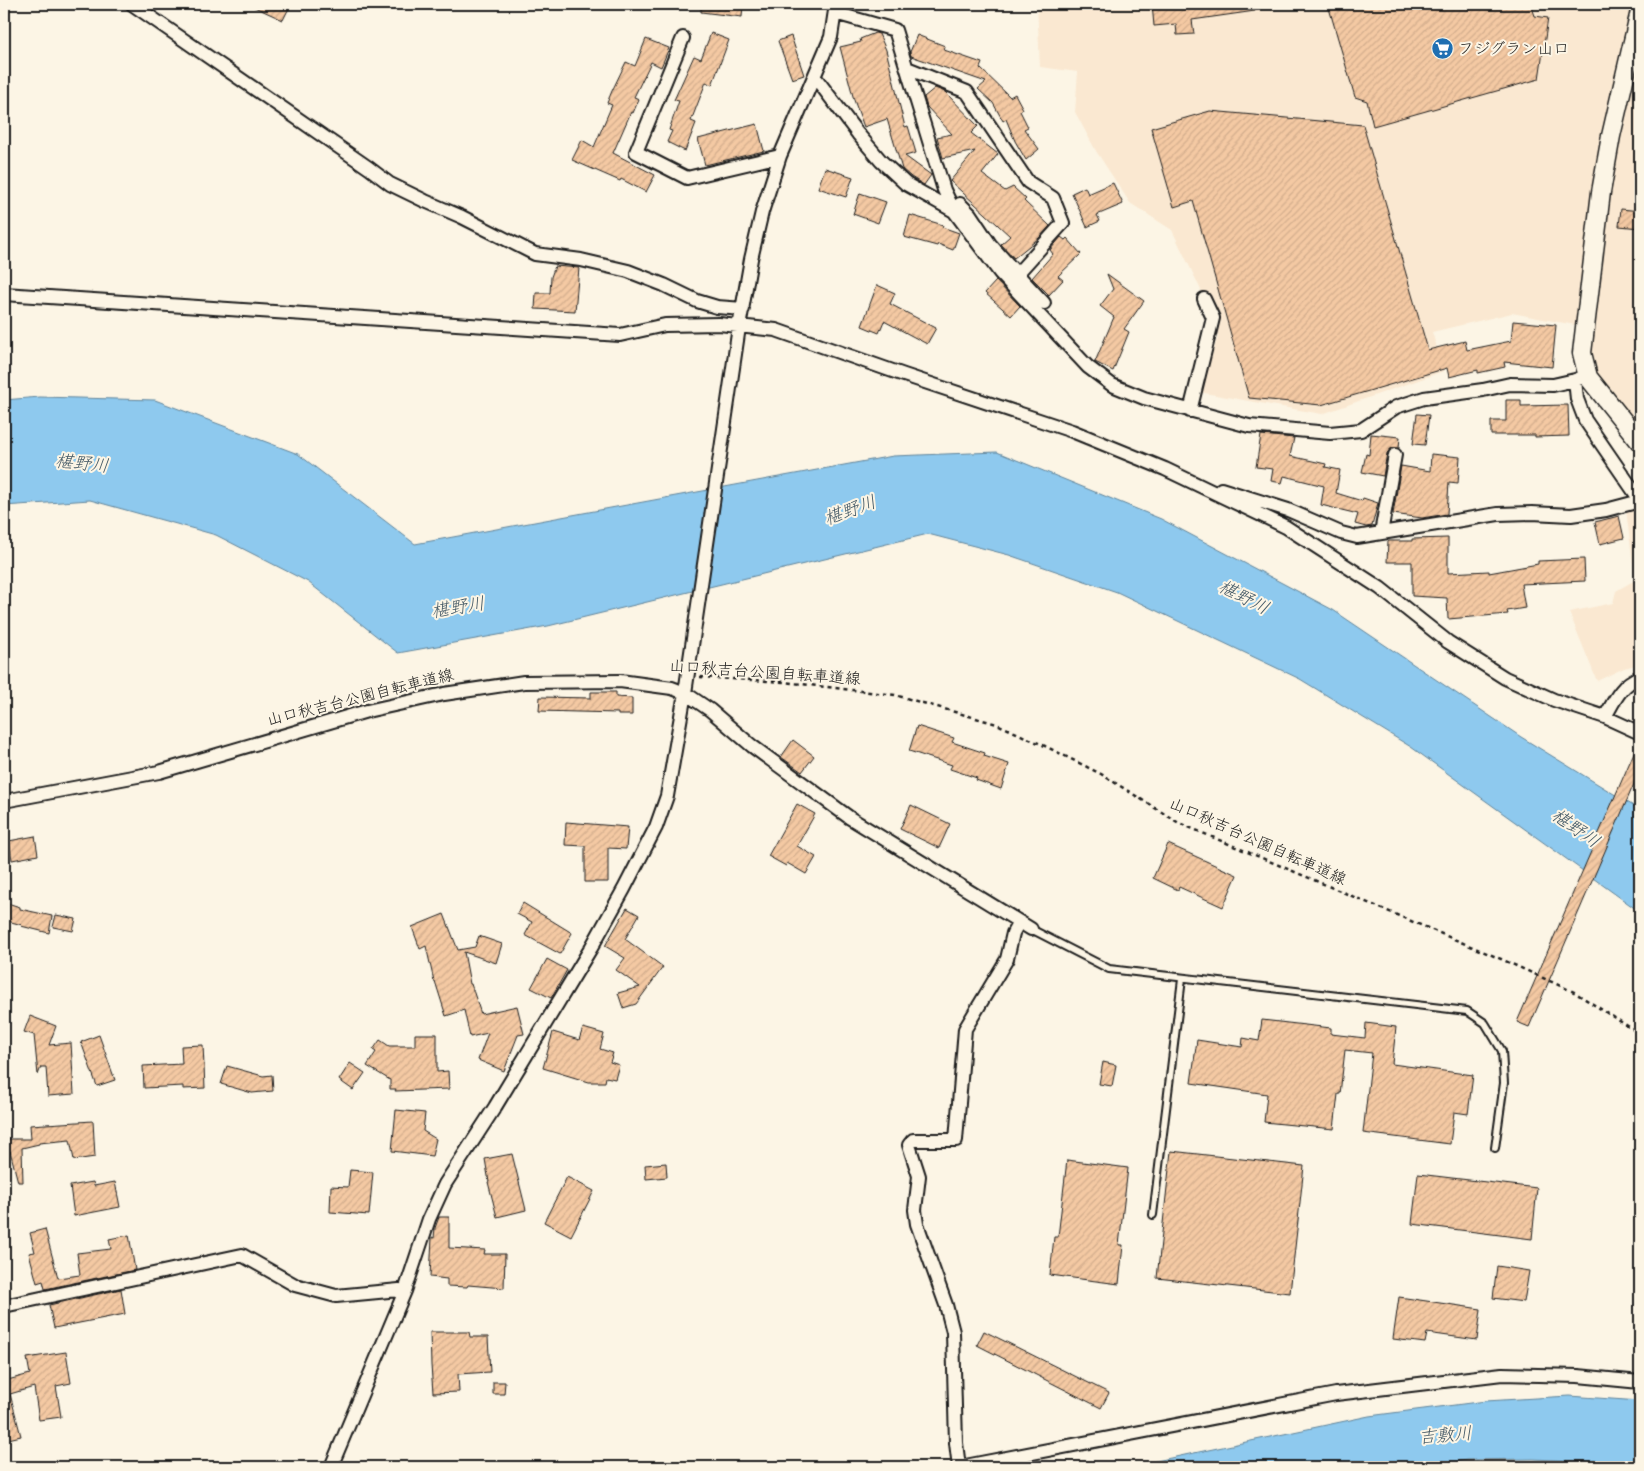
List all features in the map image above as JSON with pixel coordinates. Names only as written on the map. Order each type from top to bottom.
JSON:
[{"type":"street","points":[[132,4],[390,184],[424,202],[462,217],[535,254],[581,260],[628,271],[664,285],[697,301],[717,307],[743,309]]},
{"type":"street","points":[[331,1467],[404,1291],[429,1219],[445,1184],[500,1098],[591,948],[656,828],[667,796],[685,694],[739,327],[751,259],[762,212],[780,156],[831,38],[836,8],[895,30],[944,190],[954,211],[1000,273],[1088,367],[1112,385],[1136,395],[1249,426],[1330,433],[1361,430],[1396,407],[1424,398],[1484,390],[1510,384],[1553,386],[1581,378]]},
{"type":"street","points":[[1187,479],[1288,510],[1341,533],[1357,537],[1498,514],[1572,514],[1606,510],[1640,500],[1586,420],[1577,399],[1581,378],[1582,353],[1601,192],[1640,11]]},
{"type":"street","points":[[683,38],[636,152],[687,178],[780,156]]},
{"type":"street","points":[[907,68],[967,92],[1028,182],[1053,198],[1063,223],[1017,274]]},
{"type":"street","points":[[815,77],[858,134],[882,161],[906,184],[954,211]]},
{"type":"street","points":[[954,211],[960,204],[970,214],[990,244],[1044,303]]},
{"type":"street","points":[[4,294],[620,335],[665,325],[719,324],[776,330],[1072,431],[1187,479],[1286,527],[1380,588],[1448,642],[1505,678],[1554,700],[1605,717],[1640,733]]},
{"type":"street","points":[[1190,411],[1213,318],[1204,299]]},
{"type":"street","points":[[1581,378],[1640,442]]},
{"type":"street","points":[[1381,533],[1394,455]]},
{"type":"street","points":[[1605,717],[1619,692],[1640,676]]},
{"type":"street","points":[[4,801],[159,772],[367,710],[444,694],[524,682],[620,681],[672,688],[685,694],[710,710],[752,746],[850,818],[1031,929]]},
{"type":"street","points":[[1019,922],[1013,933],[1007,959],[965,1028],[956,1140],[913,1140],[909,1145],[919,1176],[915,1210],[917,1224],[946,1305],[953,1332],[956,1443],[959,1467],[1346,1393],[1502,1374],[1578,1376],[1640,1382]]},
{"type":"street","points":[[4,1306],[242,1255],[295,1285],[336,1296],[404,1291]]},
{"type":"lane","points":[[1031,929],[1109,969],[1467,1011],[1485,1023],[1502,1051],[1504,1082],[1495,1148]]},
{"type":"lane","points":[[1153,1215],[1182,979]]},
{"type":"path","name":"山口秋吉台公園自転車道線","points":[[688,676],[784,682],[895,695],[997,724],[1101,774],[1179,823],[1502,959],[1574,992],[1640,1034]]},
{"type":"shaded area","points":[[1037,4],[1640,4],[1640,428],[1598,379],[1592,366],[1589,348],[1591,328],[1512,313],[1432,332],[1444,371],[1322,414],[1199,392],[1218,337],[1214,317],[1172,230],[1130,203],[1096,151],[1075,112],[1078,72],[1040,67]]},
{"type":"shaded area","points":[[1640,503],[1640,664],[1624,668],[1597,681],[1569,612],[1613,603],[1616,591],[1635,580],[1626,510]]},
{"type":"water","name":"椹野川","points":[[40,397],[155,400],[298,454],[415,544],[893,456],[997,452],[1161,519],[1333,610],[1521,737],[1640,810],[1640,912],[1411,747],[1300,679],[1117,592],[1009,555],[928,534],[548,626],[398,653],[308,582],[216,535],[90,500],[4,506],[4,400]]},
{"type":"water","name":"吉敷川","points":[[1569,1396],[1640,1401],[1640,1464],[1533,1459],[1467,1460],[1419,1467],[1128,1467],[1369,1416],[1486,1401]]},
{"type":"building","points":[[248,4],[281,4],[289,8],[283,20]]},
{"type":"building","points":[[701,4],[743,4],[742,17],[701,12]]},
{"type":"building","points":[[1152,4],[1255,4],[1255,11],[1192,20],[1194,34],[1177,35],[1176,24],[1154,26]]},
{"type":"building","name":"フジグラン山口","points":[[1342,4],[1531,4],[1535,16],[1548,18],[1539,79],[1373,126],[1367,101],[1355,97],[1329,8]]},
{"type":"building","points":[[711,33],[729,40],[712,85],[706,82],[691,121],[696,123],[685,151],[667,142],[672,131],[669,130],[679,101],[674,100],[694,56],[701,59]]},
{"type":"building","points":[[875,33],[879,34],[886,50],[905,127],[908,126],[916,153],[905,156],[931,175],[924,185],[902,169],[887,119],[864,127],[854,100],[840,47],[861,42],[860,39]]},
{"type":"building","points":[[917,35],[945,46],[944,50],[982,63],[980,68],[1010,97],[1015,94],[1023,109],[1020,111],[1028,127],[1024,129],[1039,149],[1026,160],[1015,141],[1006,119],[1003,121],[993,103],[978,89],[986,82],[911,56],[910,52]]},
{"type":"building","points":[[791,36],[804,75],[792,79],[778,41]]},
{"type":"building","points":[[646,39],[669,48],[661,67],[651,62],[634,97],[639,99],[633,113],[631,112],[613,153],[655,175],[646,192],[621,179],[620,181],[572,160],[582,140],[594,147],[612,105],[607,103],[612,91],[626,62],[635,66]]},
{"type":"building","points":[[935,88],[945,92],[978,126],[971,133],[998,154],[982,174],[1005,191],[1013,187],[1026,199],[1024,201],[1050,226],[1039,238],[1014,258],[1001,244],[1010,236],[950,181],[975,151],[943,158],[937,137],[952,134],[927,107],[924,97]]},
{"type":"building","points":[[1210,111],[1363,125],[1428,350],[1465,341],[1467,350],[1511,341],[1513,321],[1556,325],[1552,367],[1504,362],[1505,367],[1478,373],[1478,370],[1449,377],[1447,368],[1321,405],[1249,398],[1193,201],[1174,207],[1151,128]]},
{"type":"building","points":[[757,124],[764,151],[705,165],[698,139]]},
{"type":"building","points":[[825,168],[853,177],[846,197],[818,188]]},
{"type":"building","points":[[1113,183],[1123,204],[1097,215],[1100,221],[1087,227],[1072,193],[1085,187],[1088,194]]},
{"type":"building","points":[[860,193],[886,202],[878,223],[853,214]]},
{"type":"building","points":[[1621,209],[1640,211],[1640,228],[1619,226]]},
{"type":"building","points":[[910,215],[943,225],[942,227],[959,233],[953,250],[938,244],[937,246],[904,237]]},
{"type":"building","points":[[1061,237],[1065,240],[1067,238],[1081,254],[1058,276],[1063,280],[1049,295],[1032,278],[1053,254],[1050,250]]},
{"type":"building","points":[[555,266],[579,268],[575,311],[535,309],[536,293],[550,293],[551,277]]},
{"type":"building","points":[[1107,274],[1144,301],[1124,329],[1129,332],[1113,371],[1095,362],[1114,317],[1100,306],[1113,289]]},
{"type":"building","points":[[996,281],[1020,306],[1011,316],[985,293]]},
{"type":"building","points":[[877,285],[895,293],[890,304],[936,328],[927,344],[884,321],[879,333],[862,326]]},
{"type":"building","points":[[1506,400],[1521,400],[1521,406],[1568,405],[1569,436],[1491,435],[1491,421],[1506,421]]},
{"type":"building","points":[[1417,414],[1429,415],[1425,445],[1413,444]]},
{"type":"building","points":[[1371,434],[1400,437],[1399,448],[1392,448],[1387,453],[1383,476],[1362,472],[1366,454],[1369,455]]},
{"type":"building","points":[[1261,435],[1294,438],[1290,456],[1326,464],[1325,467],[1340,470],[1336,493],[1362,501],[1363,498],[1378,503],[1372,526],[1366,527],[1355,524],[1358,514],[1321,505],[1324,486],[1284,476],[1282,483],[1271,481],[1273,469],[1256,467]]},
{"type":"building","points":[[1431,454],[1460,457],[1458,483],[1449,482],[1447,514],[1422,518],[1393,514],[1401,466],[1430,471]]},
{"type":"building","points":[[1619,516],[1624,538],[1600,544],[1595,522]]},
{"type":"building","points":[[1448,538],[1448,573],[1489,571],[1489,573],[1538,564],[1538,561],[1584,559],[1585,581],[1521,584],[1525,608],[1507,611],[1508,614],[1448,619],[1447,598],[1412,596],[1412,562],[1387,562],[1388,541]]},
{"type":"building","points":[[591,692],[616,692],[616,697],[632,698],[632,715],[539,711],[540,697],[591,698]]},
{"type":"building","points":[[917,726],[954,738],[952,742],[985,753],[984,756],[1009,764],[1001,789],[950,769],[952,765],[909,751]]},
{"type":"building","points":[[793,740],[814,756],[802,772],[781,757]]},
{"type":"building","points":[[1639,741],[1640,770],[1529,1027],[1517,1022]]},
{"type":"building","points":[[797,804],[815,814],[797,846],[816,857],[806,874],[787,863],[786,866],[768,856]]},
{"type":"building","points":[[911,805],[950,824],[939,848],[900,829]]},
{"type":"building","points":[[566,822],[628,827],[626,849],[608,848],[608,882],[585,882],[585,846],[565,845]]},
{"type":"building","points":[[35,836],[38,855],[12,860],[9,841]]},
{"type":"building","points":[[1168,844],[1237,875],[1223,907],[1179,887],[1178,890],[1153,878]]},
{"type":"building","points":[[4,902],[20,907],[20,909],[52,916],[49,933],[4,920]]},
{"type":"building","points":[[523,903],[572,933],[560,954],[525,935],[532,922],[517,914]]},
{"type":"building","points":[[627,908],[639,915],[625,939],[663,967],[636,1004],[623,1008],[618,993],[640,987],[616,970],[625,958],[605,946]]},
{"type":"building","points":[[444,914],[458,950],[475,947],[479,936],[502,944],[496,963],[464,952],[470,984],[481,1014],[517,1006],[524,1034],[518,1035],[504,1071],[478,1060],[488,1033],[470,1037],[464,1010],[446,1016],[434,981],[426,946],[420,949],[412,927]]},
{"type":"building","points":[[56,915],[76,919],[73,931],[53,927]]},
{"type":"building","points":[[547,959],[567,970],[551,998],[531,988]]},
{"type":"building","points":[[30,1016],[56,1026],[49,1045],[71,1043],[74,1094],[48,1096],[46,1067],[41,1067],[38,1075],[34,1035],[24,1032]]},
{"type":"building","points":[[1262,1020],[1331,1028],[1331,1034],[1365,1038],[1366,1023],[1396,1027],[1392,1064],[1473,1075],[1468,1114],[1454,1112],[1450,1144],[1363,1133],[1372,1053],[1345,1050],[1334,1129],[1264,1122],[1267,1094],[1191,1083],[1197,1040],[1242,1047],[1243,1038],[1259,1041]]},
{"type":"building","points":[[583,1028],[604,1034],[600,1049],[613,1053],[610,1062],[619,1065],[615,1079],[606,1077],[605,1082],[589,1082],[543,1068],[553,1032],[579,1040]]},
{"type":"building","points":[[415,1034],[437,1034],[437,1072],[448,1071],[449,1089],[395,1091],[396,1089],[390,1089],[390,1080],[367,1066],[376,1052],[373,1050],[380,1040],[389,1046],[415,1046]]},
{"type":"building","points":[[99,1035],[115,1080],[97,1086],[81,1042]]},
{"type":"building","points":[[203,1045],[205,1088],[183,1089],[183,1086],[144,1088],[143,1066],[182,1064],[181,1046]]},
{"type":"building","points":[[1103,1062],[1116,1065],[1112,1086],[1099,1084]]},
{"type":"building","points":[[350,1063],[365,1073],[353,1090],[339,1080]]},
{"type":"building","points":[[227,1066],[263,1076],[272,1075],[273,1091],[252,1093],[221,1084]]},
{"type":"building","points":[[396,1110],[425,1113],[423,1131],[436,1139],[432,1156],[392,1151]]},
{"type":"building","points":[[93,1121],[95,1157],[74,1160],[70,1140],[39,1143],[22,1148],[23,1182],[18,1182],[10,1151],[4,1152],[4,1139],[31,1139],[30,1125]]},
{"type":"building","points":[[1171,1151],[1304,1166],[1290,1293],[1157,1278]]},
{"type":"building","points":[[512,1154],[526,1210],[497,1217],[488,1182],[485,1159]]},
{"type":"building","points":[[1067,1160],[1128,1168],[1119,1245],[1123,1245],[1119,1284],[1050,1275],[1054,1237],[1058,1237]]},
{"type":"building","points":[[666,1163],[667,1177],[646,1179],[645,1165]]},
{"type":"building","points":[[350,1170],[373,1172],[369,1215],[330,1212],[331,1186],[348,1187]]},
{"type":"building","points":[[1418,1174],[1537,1188],[1532,1239],[1412,1224]]},
{"type":"building","points":[[567,1177],[594,1191],[571,1236],[544,1222]]},
{"type":"building","points":[[93,1182],[94,1186],[115,1182],[120,1207],[74,1216],[70,1186]]},
{"type":"building","points":[[439,1217],[449,1217],[449,1248],[485,1250],[484,1254],[505,1254],[504,1288],[468,1285],[467,1287],[447,1286],[447,1279],[430,1277],[432,1237],[434,1238]]},
{"type":"building","points":[[45,1229],[58,1278],[80,1275],[77,1253],[111,1249],[109,1239],[129,1235],[135,1270],[45,1289],[43,1281],[37,1283],[29,1253],[35,1252],[30,1233]]},
{"type":"building","points":[[1497,1266],[1529,1271],[1524,1302],[1493,1298]]},
{"type":"building","points":[[121,1289],[125,1314],[54,1328],[49,1305]]},
{"type":"building","points":[[1399,1297],[1481,1309],[1477,1340],[1427,1333],[1425,1343],[1393,1339]]},
{"type":"building","points":[[984,1331],[1109,1393],[1101,1408],[977,1345]]},
{"type":"building","points":[[430,1332],[469,1332],[470,1337],[488,1337],[490,1372],[458,1374],[459,1392],[433,1393]]},
{"type":"building","points":[[66,1352],[71,1383],[56,1386],[61,1417],[39,1420],[34,1387],[10,1394],[21,1436],[4,1440],[4,1381],[30,1374],[27,1358]]},
{"type":"building","points":[[493,1382],[505,1382],[504,1394],[493,1394]]},
{"type":"place","name":"フジグラン山口","points":[[1442,48]]}]
